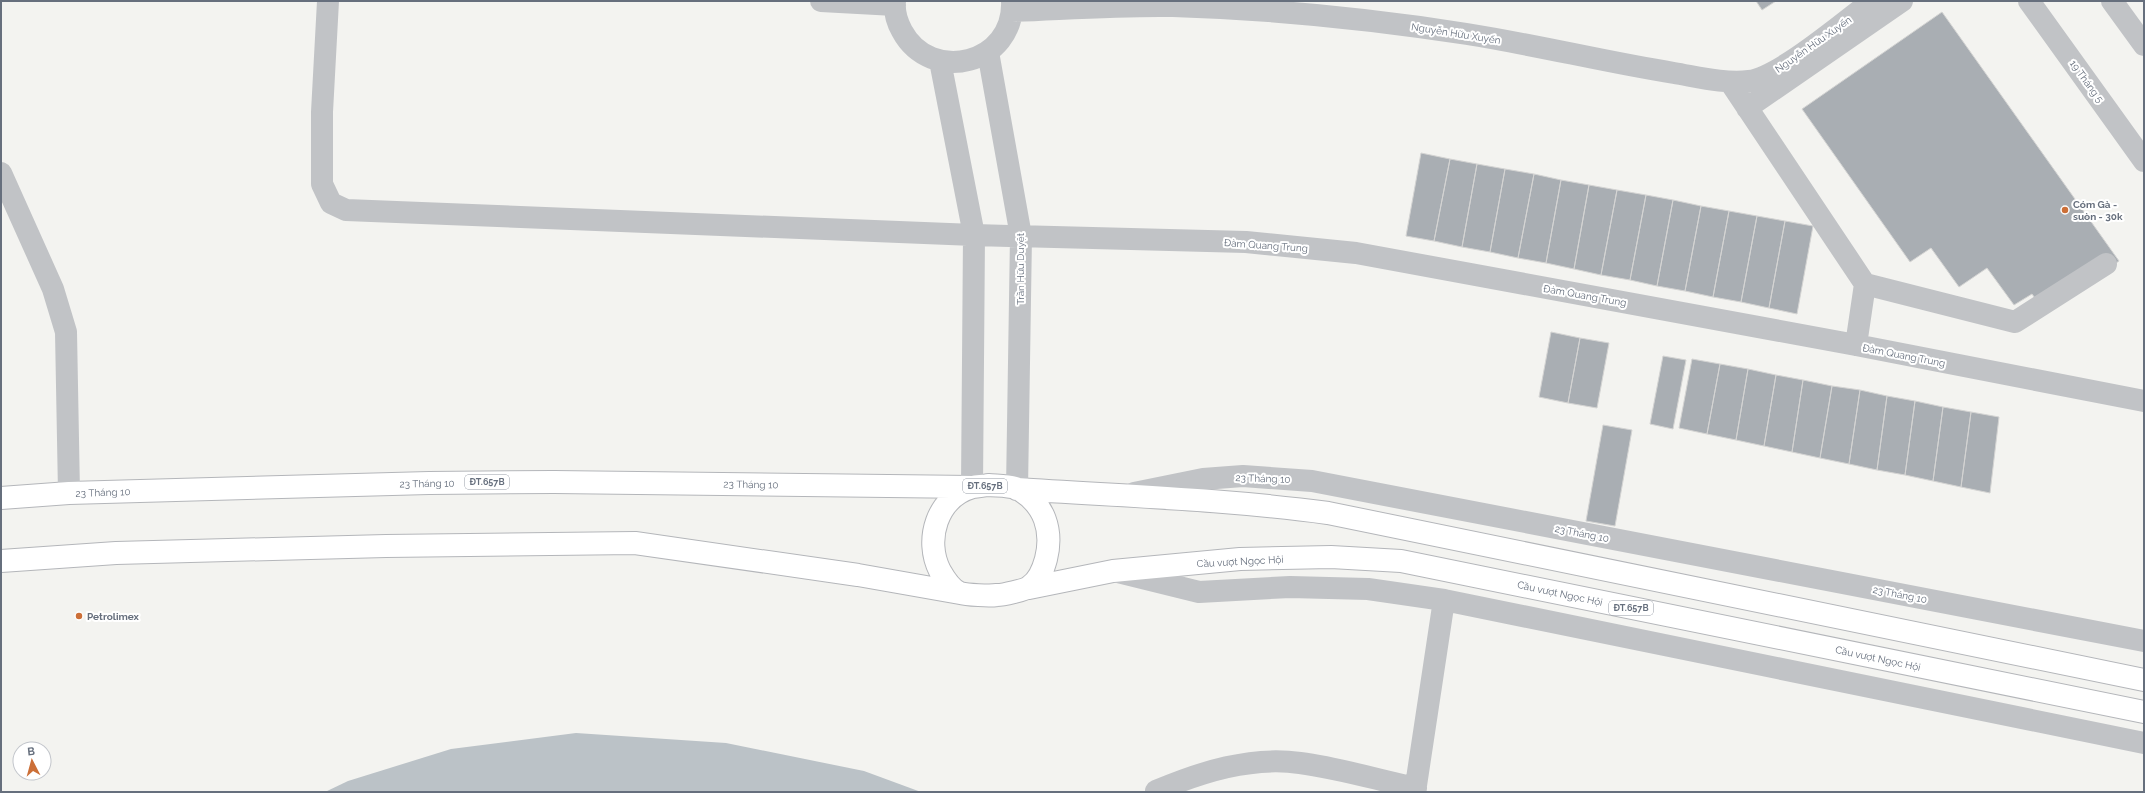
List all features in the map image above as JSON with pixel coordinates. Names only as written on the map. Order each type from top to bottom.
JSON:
[{"type":"main road","name":"23 Tháng 10","points":[[1,498],[69,494],[429,483],[554,482],[972,487]]},
{"type":"main road","name":"ĐT.657B","points":[[960,593],[945,579],[935,561],[932,541],[933,531],[941,512],[954,496],[972,487],[999,486],[1017,489],[1037,505],[1047,523],[1050,543],[1042,573],[1029,588]]},
{"type":"main road","name":"23 Tháng 10","points":[[1017,489],[1117,496]]},
{"type":"main road","name":"ĐT.657B","points":[[1117,496],[1227,502],[1328,512],[2144,680]]},
{"type":"main road","name":"ĐT.657B","points":[[1,561],[116,553],[386,546],[635,543],[858,575],[960,593],[997,595],[1113,570]]},
{"type":"main road","name":"Cầu vượt Ngọc Hội","points":[[1113,570],[1240,559],[1331,557],[1401,561],[2144,712]]},
{"type":"street","name":"Đàm Quang Trung","points":[[328,1],[322,112],[322,184],[331,203],[346,210],[974,236],[1246,242],[1356,253],[1856,345],[2144,401]]},
{"type":"street","points":[[821,1],[895,3],[898,24],[907,41],[922,54],[940,61],[956,63],[973,60],[988,52],[1000,41],[1008,27],[1012,6]]},
{"type":"street","name":"Nguyễn Hữu Xuyến","points":[[1012,6],[1172,6],[1289,12],[1388,22],[1477,36],[1618,64],[1730,82],[1751,81],[1768,75],[1786,64],[1872,1]]},
{"type":"street","points":[[1747,108],[1902,1]]},
{"type":"street","name":"19 Tháng 5","points":[[2029,1],[2144,161]]},
{"type":"street","points":[[2112,1],[2144,45]]},
{"type":"street","name":"Trần Hữu Duyệt","points":[[988,52],[1022,236],[1017,489]]},
{"type":"street","points":[[940,61],[974,236],[972,487]]},
{"type":"street","points":[[1730,82],[1865,284],[2015,322],[2106,264]]},
{"type":"street","points":[[1,173],[53,289],[66,332],[69,494]]},
{"type":"street","points":[[1856,345],[1865,284]]},
{"type":"street","name":"23 Tháng 10","points":[[1117,496],[1203,478],[1243,476],[1312,481],[2144,641]]},
{"type":"street","points":[[1113,570],[1199,592],[1290,587],[1368,589],[1444,600],[2144,743]]},
{"type":"street","points":[[1156,791],[1194,775],[1232,766],[1266,762],[1299,762],[1416,790],[1444,600]]},
{"type":"shaded area","points":[[576,733],[726,743],[864,771],[921,792],[325,792],[348,781],[451,749]]},
{"type":"building","points":[[1756,1],[1776,1],[1762,10]]},
{"type":"building","points":[[1942,12],[2119,261],[2045,312],[2032,294],[2014,305],[1987,268],[1959,287],[1931,248],[1910,262],[1802,109]]},
{"type":"building","points":[[1421,153],[1450,159],[1434,241],[1406,236]]},
{"type":"building","points":[[1450,159],[1477,164],[1462,247],[1434,241]]},
{"type":"building","points":[[1477,164],[1505,169],[1490,252],[1462,247]]},
{"type":"building","points":[[1505,169],[1534,174],[1518,258],[1490,252]]},
{"type":"building","points":[[1534,174],[1561,180],[1546,263],[1518,258]]},
{"type":"building","points":[[1561,180],[1589,185],[1574,269],[1546,263]]},
{"type":"building","points":[[1589,185],[1617,190],[1601,275],[1574,269]]},
{"type":"building","points":[[1617,190],[1646,195],[1630,280],[1601,275]]},
{"type":"building","points":[[1646,195],[1673,200],[1657,286],[1630,280]]},
{"type":"building","points":[[1673,200],[1701,206],[1685,291],[1657,286]]},
{"type":"building","points":[[1701,206],[1729,211],[1713,297],[1685,291]]},
{"type":"building","points":[[1729,211],[1757,216],[1741,302],[1713,297]]},
{"type":"building","points":[[1757,216],[1785,221],[1769,308],[1741,302]]},
{"type":"building","points":[[1785,221],[1813,226],[1797,314],[1769,308]]},
{"type":"building","points":[[1551,332],[1580,338],[1568,403],[1539,397]]},
{"type":"building","points":[[1580,338],[1609,343],[1597,408],[1568,403]]},
{"type":"building","points":[[1663,356],[1686,360],[1673,429],[1650,424]]},
{"type":"building","points":[[1692,359],[1720,364],[1707,434],[1679,428]]},
{"type":"building","points":[[1720,364],[1748,369],[1736,440],[1707,434]]},
{"type":"building","points":[[1748,369],[1776,375],[1764,446],[1736,440]]},
{"type":"building","points":[[1776,375],[1803,380],[1792,452],[1764,446]]},
{"type":"building","points":[[1803,380],[1832,386],[1820,458],[1792,452]]},
{"type":"building","points":[[1832,386],[1860,390],[1849,464],[1820,458]]},
{"type":"building","points":[[1860,390],[1887,396],[1877,470],[1849,464]]},
{"type":"building","points":[[1887,396],[1915,401],[1905,475],[1877,470]]},
{"type":"building","points":[[1915,401],[1943,407],[1933,481],[1905,475]]},
{"type":"building","points":[[1943,407],[1971,412],[1961,487],[1933,481]]},
{"type":"building","points":[[1971,412],[1999,417],[1990,493],[1961,487]]},
{"type":"building","points":[[1603,425],[1632,430],[1615,526],[1586,521]]},
{"type":"place","name":"Cóm Gà - suòn - 30k","points":[[2065,210]]},
{"type":"place","name":"Petrolimex","points":[[79,616]]}]
